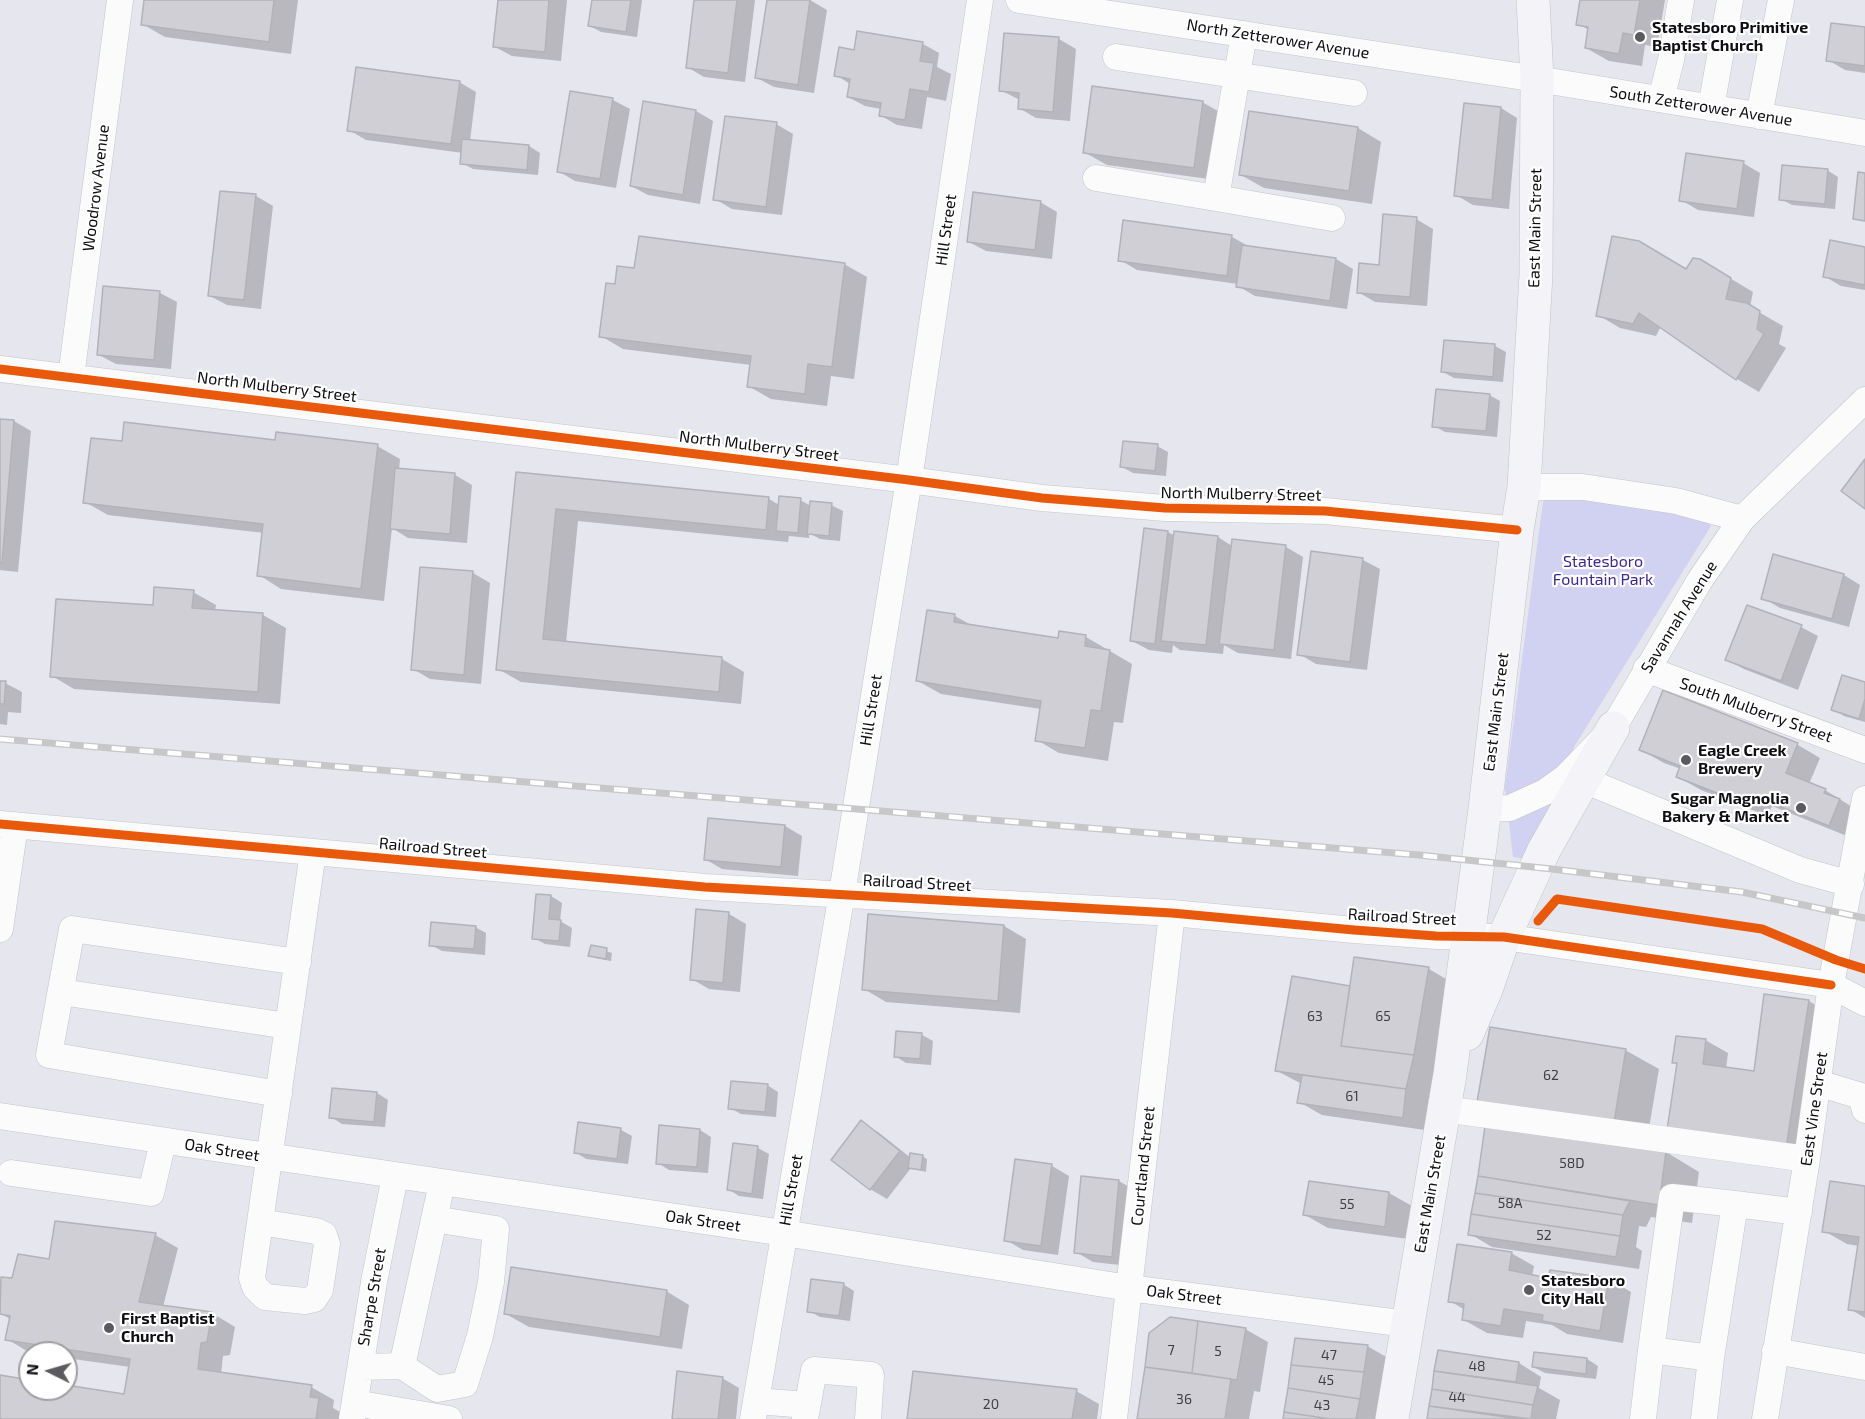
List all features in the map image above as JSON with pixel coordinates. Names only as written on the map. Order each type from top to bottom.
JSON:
[{"type":"main road","name":"East Main Street","points":[[1392,1419],[1450,1074],[1524,487],[1536,274],[1537,79],[1533,0]]},
{"type":"main road","points":[[1450,1074],[1487,987],[1504,937],[1544,850],[1613,728]]},
{"type":"main road","points":[[1485,809],[1504,937]]},
{"type":"street","name":"Woodrow Avenue","points":[[71,377],[120,0]]},
{"type":"street","name":"Hill Street","points":[[754,1410],[842,893],[909,480],[980,0]]},
{"type":"street","name":"North Zetterower Avenue","points":[[1019,0],[1537,79]]},
{"type":"street","points":[[1661,99],[1671,60],[1681,0]]},
{"type":"street","points":[[1712,108],[1731,0]]},
{"type":"street","points":[[1759,116],[1781,0]]},
{"type":"street","points":[[1216,198],[1244,34]]},
{"type":"street","points":[[1116,57],[1354,93]]},
{"type":"street","name":"South Zetterower Avenue","points":[[1537,79],[1865,133]]},
{"type":"street","points":[[1096,178],[1332,218]]},
{"type":"street","name":"North Mulberry Street","points":[[0,369],[1042,498],[1165,508],[1325,511],[1517,530]]},
{"type":"street","name":"Savannah Avenue","points":[[1485,809],[1510,808],[1545,792],[1566,777],[1613,728],[1700,580],[1742,519],[1860,411]]},
{"type":"street","points":[[1524,487],[1583,487],[1676,501],[1742,519]]},
{"type":"street","name":"South Mulberry Street","points":[[1647,669],[1865,750]]},
{"type":"street","points":[[1584,780],[1800,870],[1851,884]]},
{"type":"street","name":"East Vine Street","points":[[1765,1419],[1807,1160],[1831,985],[1865,800]]},
{"type":"street","points":[[0,929],[7,825]]},
{"type":"street","name":"Railroad Street","points":[[7,825],[705,887],[1172,913],[1436,936],[1504,937],[1831,985],[1865,1003]]},
{"type":"street","points":[[260,1222],[313,852]]},
{"type":"street","name":"Courtland Street","points":[[1114,1419],[1172,913]]},
{"type":"street","points":[[279,1094],[49,1054],[72,929],[298,962]]},
{"type":"street","points":[[61,992],[288,1026]]},
{"type":"street","points":[[1818,1083],[1864,1098]]},
{"type":"street","points":[[1444,1109],[1807,1160]]},
{"type":"street","name":"Oak Street","points":[[0,1116],[784,1233],[1129,1288],[1407,1324]]},
{"type":"street","points":[[11,1173],[151,1193],[163,1141]]},
{"type":"street","name":"Sharpe Street","points":[[353,1411],[374,1282],[395,1176]]},
{"type":"street","points":[[402,1366],[442,1183]]},
{"type":"street","points":[[480,1226],[489,1190]]},
{"type":"street","points":[[1643,1419],[1672,1197],[1798,1212]]},
{"type":"street","points":[[1704,1419],[1735,1204]]},
{"type":"street","points":[[361,1366],[402,1366],[437,1389],[465,1384],[480,1336],[492,1271],[496,1229],[434,1220]]},
{"type":"street","points":[[1651,1350],[1711,1358]]},
{"type":"street","points":[[1775,1351],[1865,1367]]},
{"type":"street","points":[[754,1410],[806,1412],[814,1370],[871,1374],[868,1419]]},
{"type":"street","points":[[353,1411],[449,1419]]},
{"type":"green space","name":"Statesboro Fountain Park","points":[[1550,495],[1696,514],[1711,526],[1574,747],[1569,788],[1528,859],[1513,857],[1505,787],[1543,502]]},
{"type":"building","points":[[144,0],[274,0],[269,42],[141,25]]},
{"type":"building","points":[[498,0],[549,0],[545,52],[493,47]]},
{"type":"building","points":[[592,0],[631,0],[626,32],[588,26]]},
{"type":"building","points":[[694,0],[737,0],[728,73],[686,68]]},
{"type":"building","points":[[767,0],[810,0],[798,85],[755,78]]},
{"type":"building","points":[[1580,0],[1640,0],[1634,35],[1623,33],[1619,54],[1585,48],[1588,27],[1576,25]]},
{"type":"building","points":[[1831,23],[1865,27],[1865,66],[1826,61]]},
{"type":"building","points":[[857,31],[923,42],[920,61],[934,63],[929,92],[910,89],[905,120],[879,116],[881,103],[847,97],[850,79],[834,76],[839,47],[854,50]]},
{"type":"building","points":[[1004,33],[1059,37],[1053,112],[1018,109],[1019,93],[999,91]]},
{"type":"building","points":[[356,67],[460,81],[451,144],[347,131]]},
{"type":"building","points":[[1092,86],[1203,101],[1194,168],[1083,153]]},
{"type":"building","points":[[570,91],[613,98],[600,179],[557,172]]},
{"type":"building","points":[[643,101],[696,110],[683,195],[630,186]]},
{"type":"building","points":[[1464,103],[1501,107],[1492,200],[1454,196]]},
{"type":"building","points":[[1249,111],[1358,127],[1349,191],[1239,175]]},
{"type":"building","points":[[725,116],[777,122],[766,207],[713,200]]},
{"type":"building","points":[[462,139],[529,145],[527,170],[460,164]]},
{"type":"building","points":[[1686,153],[1744,161],[1737,209],[1679,201]]},
{"type":"building","points":[[1782,165],[1828,169],[1825,204],[1779,200]]},
{"type":"building","points":[[1858,172],[1865,173],[1865,221],[1853,219]]},
{"type":"building","points":[[220,191],[256,194],[244,300],[208,296]]},
{"type":"building","points":[[973,192],[1041,201],[1035,250],[967,242]]},
{"type":"building","points":[[1383,214],[1417,217],[1410,297],[1357,293],[1359,263],[1379,265]]},
{"type":"building","points":[[1123,220],[1232,235],[1227,276],[1118,261]]},
{"type":"building","points":[[639,236],[845,263],[832,367],[808,364],[805,394],[747,387],[751,356],[599,337],[606,283],[615,284],[617,266],[634,268]]},
{"type":"building","points":[[1612,236],[1639,241],[1686,269],[1693,258],[1700,259],[1731,278],[1726,299],[1747,303],[1760,311],[1757,329],[1764,334],[1736,380],[1639,313],[1633,324],[1596,316]]},
{"type":"building","points":[[1830,240],[1865,247],[1865,285],[1823,277]]},
{"type":"building","points":[[1242,245],[1336,258],[1330,301],[1236,287]]},
{"type":"building","points":[[103,286],[160,291],[154,360],[97,355]]},
{"type":"building","points":[[1444,340],[1495,344],[1493,377],[1441,372]]},
{"type":"building","points":[[1436,389],[1490,394],[1486,431],[1432,427]]},
{"type":"building","points":[[0,419],[14,420],[2,563],[0,563]]},
{"type":"building","points":[[124,422],[275,440],[276,432],[378,444],[361,589],[257,576],[263,524],[83,503],[91,438],[122,441]]},
{"type":"building","points":[[1123,441],[1158,444],[1155,471],[1120,467]]},
{"type":"building","points":[[1865,459],[1865,509],[1841,491]]},
{"type":"building","points":[[395,468],[455,473],[450,534],[390,529]]},
{"type":"building","points":[[516,472],[769,497],[766,530],[556,509],[543,639],[722,657],[719,692],[496,670]]},
{"type":"building","points":[[779,496],[801,498],[798,533],[776,531]]},
{"type":"building","points":[[810,501],[832,503],[829,536],[807,534]]},
{"type":"building","points":[[1144,528],[1168,531],[1155,644],[1130,641]]},
{"type":"building","points":[[1174,531],[1218,536],[1206,645],[1161,641]]},
{"type":"building","points":[[1232,539],[1286,545],[1274,650],[1219,644]]},
{"type":"building","points":[[1311,551],[1363,558],[1350,662],[1297,655]]},
{"type":"building","points":[[1773,554],[1844,574],[1832,619],[1761,599]]},
{"type":"building","points":[[420,567],[473,571],[464,675],[411,670]]},
{"type":"building","points":[[154,587],[194,590],[192,608],[263,613],[258,692],[50,677],[56,599],[153,605]]},
{"type":"building","points":[[1747,605],[1802,625],[1781,681],[1725,660]]},
{"type":"building","points":[[927,610],[955,614],[954,622],[1058,638],[1059,631],[1086,635],[1085,646],[1110,650],[1101,711],[1091,710],[1085,748],[1035,741],[1041,701],[916,681]]},
{"type":"building","points":[[1842,675],[1865,682],[1865,699],[1859,719],[1831,710]]},
{"type":"building","points":[[0,681],[6,681],[4,704],[0,704]]},
{"type":"building","points":[[1663,690],[1798,743],[1786,773],[1826,789],[1824,793],[1840,799],[1829,826],[1749,794],[1745,804],[1676,777],[1680,766],[1639,750]]},
{"type":"building","points":[[708,818],[785,825],[781,867],[704,860]]},
{"type":"building","points":[[536,894],[551,895],[549,919],[561,920],[559,941],[532,939]]},
{"type":"building","points":[[696,909],[729,912],[723,983],[690,980]]},
{"type":"building","points":[[868,914],[1004,925],[998,1001],[862,990]]},
{"type":"building","points":[[431,922],[476,926],[474,949],[429,946]]},
{"type":"building","points":[[591,945],[607,948],[606,959],[588,956]]},
{"type":"building","points":[[1354,957],[1429,967],[1414,1055],[1341,1046]]},
{"type":"building","points":[[1292,976],[1350,986],[1341,1046],[1414,1055],[1406,1089],[1275,1071]]},
{"type":"building","points":[[1764,994],[1809,1000],[1786,1148],[1667,1130],[1677,1063],[1672,1063],[1676,1036],[1706,1039],[1703,1064],[1754,1071]]},
{"type":"building","points":[[1490,1027],[1626,1049],[1614,1122],[1477,1102]]},
{"type":"building","points":[[896,1031],[922,1033],[920,1059],[894,1057]]},
{"type":"building","points":[[1302,1075],[1406,1089],[1403,1118],[1297,1103]]},
{"type":"building","points":[[731,1081],[768,1084],[765,1112],[728,1109]]},
{"type":"building","points":[[332,1088],[377,1092],[374,1122],[329,1118]]},
{"type":"building","points":[[861,1120],[900,1151],[870,1190],[831,1160]]},
{"type":"building","points":[[578,1122],[621,1128],[617,1159],[574,1153]]},
{"type":"building","points":[[659,1125],[700,1129],[697,1167],[656,1164]]},
{"type":"building","points":[[1485,1126],[1666,1151],[1659,1205],[1478,1176]]},
{"type":"building","points":[[733,1143],[758,1146],[752,1194],[727,1190]]},
{"type":"building","points":[[910,1153],[923,1155],[921,1170],[908,1168]]},
{"type":"building","points":[[1015,1159],[1052,1164],[1041,1246],[1004,1241]]},
{"type":"building","points":[[1081,1176],[1119,1180],[1112,1257],[1074,1253]]},
{"type":"building","points":[[1478,1176],[1630,1201],[1623,1215],[1475,1193]]},
{"type":"building","points":[[1309,1181],[1389,1192],[1385,1227],[1303,1215]]},
{"type":"building","points":[[1830,1181],[1865,1186],[1865,1312],[1848,1310],[1859,1237],[1822,1232]]},
{"type":"building","points":[[1475,1193],[1623,1215],[1620,1236],[1471,1214]]},
{"type":"building","points":[[1471,1214],[1620,1236],[1616,1257],[1468,1235]]},
{"type":"building","name":"First Baptist Church","points":[[55,1221],[156,1233],[139,1302],[212,1312],[207,1342],[201,1343],[198,1369],[312,1385],[310,1397],[319,1398],[316,1419],[0,1419],[0,1375],[18,1378],[18,1401],[78,1401],[78,1387],[124,1394],[130,1359],[78,1351],[78,1341],[5,1340],[10,1316],[0,1314],[1,1277],[12,1278],[18,1254],[49,1259]]},
{"type":"building","name":"Statesboro City Hall","points":[[1457,1244],[1512,1252],[1509,1270],[1548,1278],[1550,1270],[1609,1278],[1600,1331],[1542,1321],[1543,1315],[1504,1309],[1501,1326],[1462,1320],[1464,1304],[1448,1302]]},
{"type":"building","points":[[511,1267],[667,1290],[660,1337],[504,1314]]},
{"type":"building","points":[[811,1279],[844,1283],[839,1316],[807,1312]]},
{"type":"building","points":[[1170,1317],[1198,1321],[1192,1373],[1145,1367],[1149,1333]]},
{"type":"building","points":[[1198,1321],[1246,1328],[1237,1380],[1192,1373]]},
{"type":"building","points":[[1295,1338],[1368,1345],[1364,1372],[1291,1365]]},
{"type":"building","points":[[1438,1350],[1519,1362],[1516,1382],[1434,1371]]},
{"type":"building","points":[[1534,1352],[1587,1358],[1586,1374],[1532,1367]]},
{"type":"building","points":[[1291,1365],[1364,1372],[1360,1399],[1288,1388]]},
{"type":"building","points":[[1145,1367],[1231,1379],[1225,1419],[1137,1419]]},
{"type":"building","points":[[677,1371],[723,1377],[718,1419],[672,1419]]},
{"type":"building","points":[[913,1371],[1077,1389],[1072,1419],[907,1419]]},
{"type":"building","points":[[1434,1371],[1538,1386],[1533,1405],[1432,1389]]},
{"type":"building","points":[[1288,1388],[1360,1399],[1356,1419],[1330,1419],[1284,1412]]},
{"type":"building","points":[[1432,1389],[1533,1405],[1531,1419],[1429,1406]]},
{"type":"building","points":[[1429,1406],[1519,1419],[1427,1419]]},
{"type":"building","points":[[1284,1412],[1330,1419],[1283,1419]]},
{"type":"railway","points":[[0,739],[1419,855],[1742,892],[1865,918]]},
{"type":"cycle path","points":[[0,369],[1042,498],[1165,508],[1325,511],[1517,530]]},
{"type":"cycle path","points":[[0,824],[705,887],[1172,913],[1436,936],[1504,937],[1831,985]]},
{"type":"cycle path","points":[[1538,921],[1557,899],[1762,929],[1836,960],[1865,969]]},
{"type":"place","name":"Statesboro Primitive Baptist Church","points":[[1640,37]]},
{"type":"place","name":"Eagle Creek Brewery","points":[[1686,760]]},
{"type":"place","name":"Sugar Magnolia Bakery & Market","points":[[1801,808]]},
{"type":"place","name":"Statesboro City Hall","points":[[1529,1290]]},
{"type":"place","name":"First Baptist Church","points":[[109,1328]]}]
